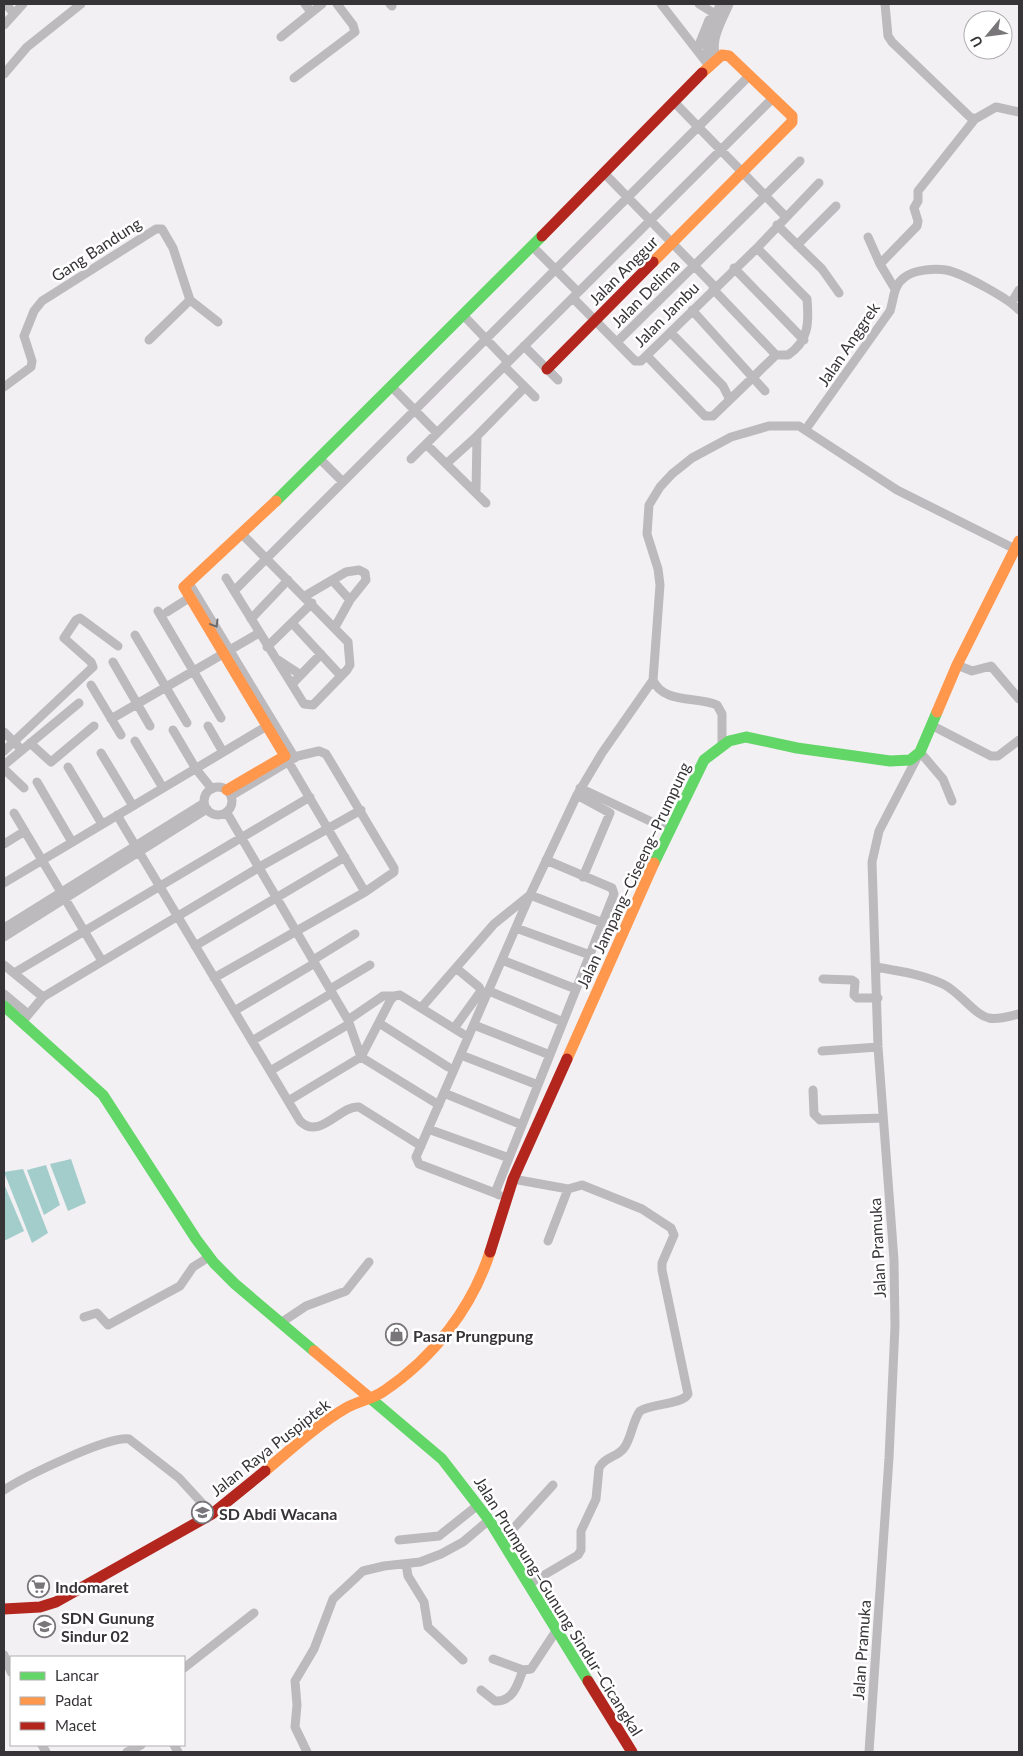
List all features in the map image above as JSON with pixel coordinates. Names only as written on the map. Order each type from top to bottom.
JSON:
[{"type":"main road","points":[[229,793],[292,757],[267,726],[227,652],[183,589],[320,459],[722,55],[729,56],[773,98]]},
{"type":"main road","name":"Jalan Anggur","points":[[547,369],[792,122],[792,116],[773,98]]},
{"type":"main road","points":[[920,752],[957,665],[1017,545]]},
{"type":"main road","name":"Jalan Jampang–Ciseeng–Prumpung","points":[[370,1398],[383,1392],[419,1363],[450,1330],[475,1291],[485,1268],[500,1196],[513,1179],[669,830],[704,760],[729,741],[746,737],[798,748],[903,762],[910,760],[920,752]]},
{"type":"main road","name":"Jalan Prumpung–Gunung Sindur–Cicangkal","points":[[4,1006],[25,1018],[103,1095],[209,1257],[235,1284],[437,1454],[489,1520],[632,1752]]},
{"type":"main road","name":"Jalan Raya Puspiptek","points":[[4,1609],[40,1607],[56,1602],[212,1514],[326,1422],[347,1407],[370,1398]]},
{"type":"street","points":[[6,4],[14,14]]},
{"type":"street","points":[[4,25],[23,4]]},
{"type":"street","points":[[4,74],[28,47],[81,4]]},
{"type":"street","points":[[305,4],[311,12]]},
{"type":"street","points":[[281,37],[322,4]]},
{"type":"street","points":[[294,78],[355,32],[353,25],[337,4]]},
{"type":"street","points":[[661,4],[697,50],[714,63]]},
{"type":"street","points":[[697,50],[713,8],[699,4]]},
{"type":"street","points":[[714,63],[708,55],[707,44],[720,4]]},
{"type":"street","points":[[714,63],[713,47],[729,4]]},
{"type":"street","points":[[885,4],[888,36],[892,42],[970,117],[976,119]]},
{"type":"street","points":[[234,591],[750,75]]},
{"type":"street","points":[[411,459],[773,98]]},
{"type":"street","points":[[675,102],[785,216]]},
{"type":"street","points":[[880,264],[917,226],[918,220],[914,208],[918,200],[918,191],[976,119],[996,107],[1019,112]]},
{"type":"street","name":"Jalan Delima","points":[[617,342],[800,161]]},
{"type":"street","points":[[604,173],[674,242],[776,355]]},
{"type":"street","name":"Jalan Jambu","points":[[617,342],[638,362],[647,356],[734,268],[757,248],[818,183]]},
{"type":"street","points":[[797,245],[836,206]]},
{"type":"street","points":[[777,225],[827,276],[838,293]]},
{"type":"street","name":"Gang Bandung","points":[[4,387],[31,367],[32,361],[24,336],[39,304],[156,229],[162,229],[170,241],[190,300]]},
{"type":"street","points":[[868,237],[880,264],[895,289]]},
{"type":"street","points":[[533,247],[555,269],[595,320],[617,342]]},
{"type":"street","points":[[647,356],[705,416],[713,416],[729,398],[776,355],[788,355],[804,340],[809,318],[807,299],[757,248]]},
{"type":"street","points":[[734,268],[804,340]]},
{"type":"street","name":"Jalan Anggrek","points":[[806,430],[890,311],[895,289],[904,277],[911,274],[945,270],[955,272],[1012,302],[1019,310]]},
{"type":"street","points":[[1012,302],[1019,290]]},
{"type":"street","points":[[149,340],[190,300],[218,322]]},
{"type":"street","points":[[692,310],[754,376],[765,391]]},
{"type":"street","points":[[464,316],[486,339],[534,397]]},
{"type":"street","points":[[671,333],[723,386],[729,398]]},
{"type":"street","points":[[524,346],[558,380]]},
{"type":"street","points":[[392,387],[437,433]]},
{"type":"street","points":[[446,464],[477,436],[524,387]]},
{"type":"street","points":[[546,860],[612,888],[614,891],[509,1158],[500,1196],[419,1164],[416,1157],[530,895],[546,860],[579,791],[653,680],[660,585],[658,569],[647,534],[647,513],[660,488],[672,474],[692,458],[731,437],[769,426],[792,425],[806,430],[898,490],[1017,545]]},
{"type":"street","points":[[476,492],[477,436]]},
{"type":"street","points":[[426,444],[486,503]]},
{"type":"street","points":[[320,459],[343,482]]},
{"type":"street","points":[[226,578],[304,704],[310,706],[350,665],[348,642],[312,603],[242,534]]},
{"type":"street","points":[[305,596],[346,572],[359,570],[365,573],[366,580],[350,600],[335,627]]},
{"type":"street","points":[[250,619],[288,580]]},
{"type":"street","points":[[332,580],[350,600]]},
{"type":"street","points":[[189,582],[227,652],[292,757],[310,797],[346,856],[365,892]]},
{"type":"street","points":[[188,598],[163,612],[221,718]]},
{"type":"street","points":[[267,647],[312,603]]},
{"type":"street","points":[[4,751],[93,667],[91,662],[64,638],[76,620],[80,618],[118,646]]},
{"type":"street","points":[[292,623],[341,676]]},
{"type":"street","points":[[112,719],[259,633]]},
{"type":"street","points":[[135,635],[187,723]]},
{"type":"street","points":[[292,684],[321,654]]},
{"type":"street","points":[[274,657],[301,675]]},
{"type":"street","points":[[113,662],[150,726]]},
{"type":"street","points":[[957,665],[972,671],[990,666],[1019,699]]},
{"type":"street","points":[[653,680],[657,687],[672,696],[702,699],[717,705],[722,714],[722,745]]},
{"type":"street","points":[[91,685],[121,735]]},
{"type":"street","points":[[4,765],[79,703]]},
{"type":"street","points":[[932,724],[991,756],[998,756],[1019,740]]},
{"type":"street","points":[[30,743],[51,762],[94,726]]},
{"type":"street","points":[[208,726],[223,752]]},
{"type":"street","points":[[4,883],[267,726]]},
{"type":"street","points":[[173,730],[196,769],[212,789]]},
{"type":"street","points":[[4,732],[22,750]]},
{"type":"street","points":[[135,740],[163,788]]},
{"type":"street","points":[[214,978],[392,875],[394,868],[326,754],[319,751],[292,757]]},
{"type":"street","points":[[920,752],[943,778],[952,801]]},
{"type":"street","name":"Jalan Pramuka","points":[[868,1752],[889,1458],[895,1326],[894,1260],[878,1047],[878,998],[872,862],[880,831],[920,752]]},
{"type":"street","points":[[101,753],[133,806]]},
{"type":"street","points":[[68,767],[102,824]]},
{"type":"street","points":[[4,769],[24,788]]},
{"type":"street","points":[[37,782],[72,842]]},
{"type":"street","points":[[217,787],[229,793],[232,802],[226,812],[216,815],[206,806],[207,792],[212,789],[217,787]]},
{"type":"street","points":[[579,791],[669,830]]},
{"type":"street","points":[[579,791],[610,813],[583,877]]},
{"type":"street","points":[[14,974],[310,797]]},
{"type":"street","points":[[4,928],[206,806]]},
{"type":"street","points":[[4,994],[25,1018],[43,997],[258,868],[361,810]]},
{"type":"street","points":[[226,812],[240,839],[349,1022],[361,1057],[439,1105]]},
{"type":"street","points":[[14,813],[102,961]]},
{"type":"street","points":[[117,815],[300,1121],[306,1125],[326,1124],[351,1107],[359,1107],[421,1146]]},
{"type":"street","points":[[4,844],[25,831]]},
{"type":"street","points":[[195,946],[346,856]]},
{"type":"street","points":[[4,937],[62,894]]},
{"type":"street","points":[[530,895],[603,923]]},
{"type":"street","points":[[422,1008],[494,924],[530,895]]},
{"type":"street","points":[[516,928],[590,955]]},
{"type":"street","points":[[234,1011],[314,962],[355,934]]},
{"type":"street","points":[[502,960],[576,988]]},
{"type":"street","points":[[4,965],[43,997]]},
{"type":"street","points":[[252,1041],[370,965]]},
{"type":"street","points":[[876,967],[924,976],[944,984],[958,992],[972,1008],[989,1018],[1019,1014]]},
{"type":"street","points":[[270,1072],[349,1022],[383,996],[400,995],[459,1031],[481,992],[479,987],[456,968]]},
{"type":"street","points":[[823,979],[852,980],[855,982],[854,995],[857,998],[878,998]]},
{"type":"street","points":[[489,991],[563,1022]]},
{"type":"street","points":[[288,1101],[361,1057],[394,996]]},
{"type":"street","points":[[379,1023],[448,1067]]},
{"type":"street","points":[[474,1024],[550,1055]]},
{"type":"street","points":[[822,1051],[878,1047]]},
{"type":"street","points":[[461,1055],[538,1085]]},
{"type":"street","points":[[813,1090],[814,1114],[820,1120],[883,1118]]},
{"type":"street","points":[[444,1093],[522,1125]]},
{"type":"street","points":[[428,1129],[509,1158]]},
{"type":"street","points":[[513,1179],[568,1189],[582,1185],[642,1209],[674,1231],[662,1270],[688,1394],[682,1400],[649,1406],[640,1411],[626,1446],[598,1468],[596,1499],[581,1530],[581,1550],[578,1555],[529,1584]]},
{"type":"street","points":[[548,1241],[568,1189]]},
{"type":"street","points":[[84,1317],[97,1313],[108,1325],[180,1286],[192,1267],[209,1257]]},
{"type":"street","points":[[282,1322],[306,1306],[346,1290],[369,1262]]},
{"type":"street","points":[[4,1490],[92,1447],[123,1438],[129,1439],[179,1478],[212,1514]]},
{"type":"street","points":[[502,1541],[553,1485]]},
{"type":"street","points":[[399,1540],[439,1536],[478,1505]]},
{"type":"street","points":[[307,1752],[294,1727],[297,1705],[295,1681],[314,1649],[328,1608],[338,1592],[363,1571],[384,1566],[406,1564],[441,1554],[463,1542],[489,1520]]},
{"type":"street","points":[[406,1564],[408,1576],[424,1602],[428,1627],[463,1660]]},
{"type":"street","points":[[185,1667],[254,1613]]},
{"type":"street","points":[[494,1659],[524,1670],[531,1669],[556,1631]]},
{"type":"street","points":[[4,1655],[10,1670]]},
{"type":"street","points":[[482,1690],[495,1701],[503,1700],[518,1687],[524,1670]]},
{"type":"street","points":[[127,1752],[139,1746]]},
{"type":"water","points":[[71,1159],[86,1203],[68,1211],[50,1164]]},
{"type":"water","points":[[46,1165],[60,1205],[44,1215],[27,1170]]},
{"type":"water","points":[[23,1169],[48,1233],[32,1243],[4,1172]]},
{"type":"water","points":[[4,1184],[24,1231],[4,1241]]},
{"type":"traffic: fast","points":[[276,501],[542,236]]},
{"type":"traffic: fast","points":[[654,863],[704,760],[729,741],[746,737],[797,748],[890,761],[910,760],[920,752],[937,712]]},
{"type":"traffic: fast","points":[[4,1006],[103,1095],[196,1239],[214,1263],[235,1284],[314,1351]]},
{"type":"traffic: fast","points":[[370,1398],[442,1459],[489,1520],[588,1681]]},
{"type":"traffic: slow","points":[[653,262],[792,122],[792,116],[729,56],[722,55],[702,73]]},
{"type":"traffic: slow","points":[[227,790],[285,756],[184,587],[276,501]]},
{"type":"traffic: slow","points":[[937,712],[957,665],[1019,541]]},
{"type":"traffic: slow","points":[[567,1059],[654,863]]},
{"type":"traffic: slow","points":[[265,1471],[325,1422],[351,1406],[380,1394],[419,1363],[449,1330],[461,1312],[473,1293],[490,1252]]},
{"type":"traffic: slow","points":[[314,1351],[370,1398]]},
{"type":"traffic: jam","points":[[542,236],[702,73]]},
{"type":"traffic: jam","points":[[547,369],[653,262]]},
{"type":"traffic: jam","points":[[490,1252],[513,1179],[567,1059]]},
{"type":"traffic: jam","points":[[4,1609],[40,1607],[56,1602],[212,1514],[265,1471]]},
{"type":"traffic: jam","points":[[588,1681],[632,1752]]},
{"type":"place","name":"Pasar Prungpung","points":[[397,1335]]},
{"type":"place","name":"SD Abdi Wacana","points":[[203,1513]]},
{"type":"place","name":"Indomaret","points":[[39,1586]]},
{"type":"place","name":"SDN Gunung Sindur 02","points":[[45,1626]]}]
